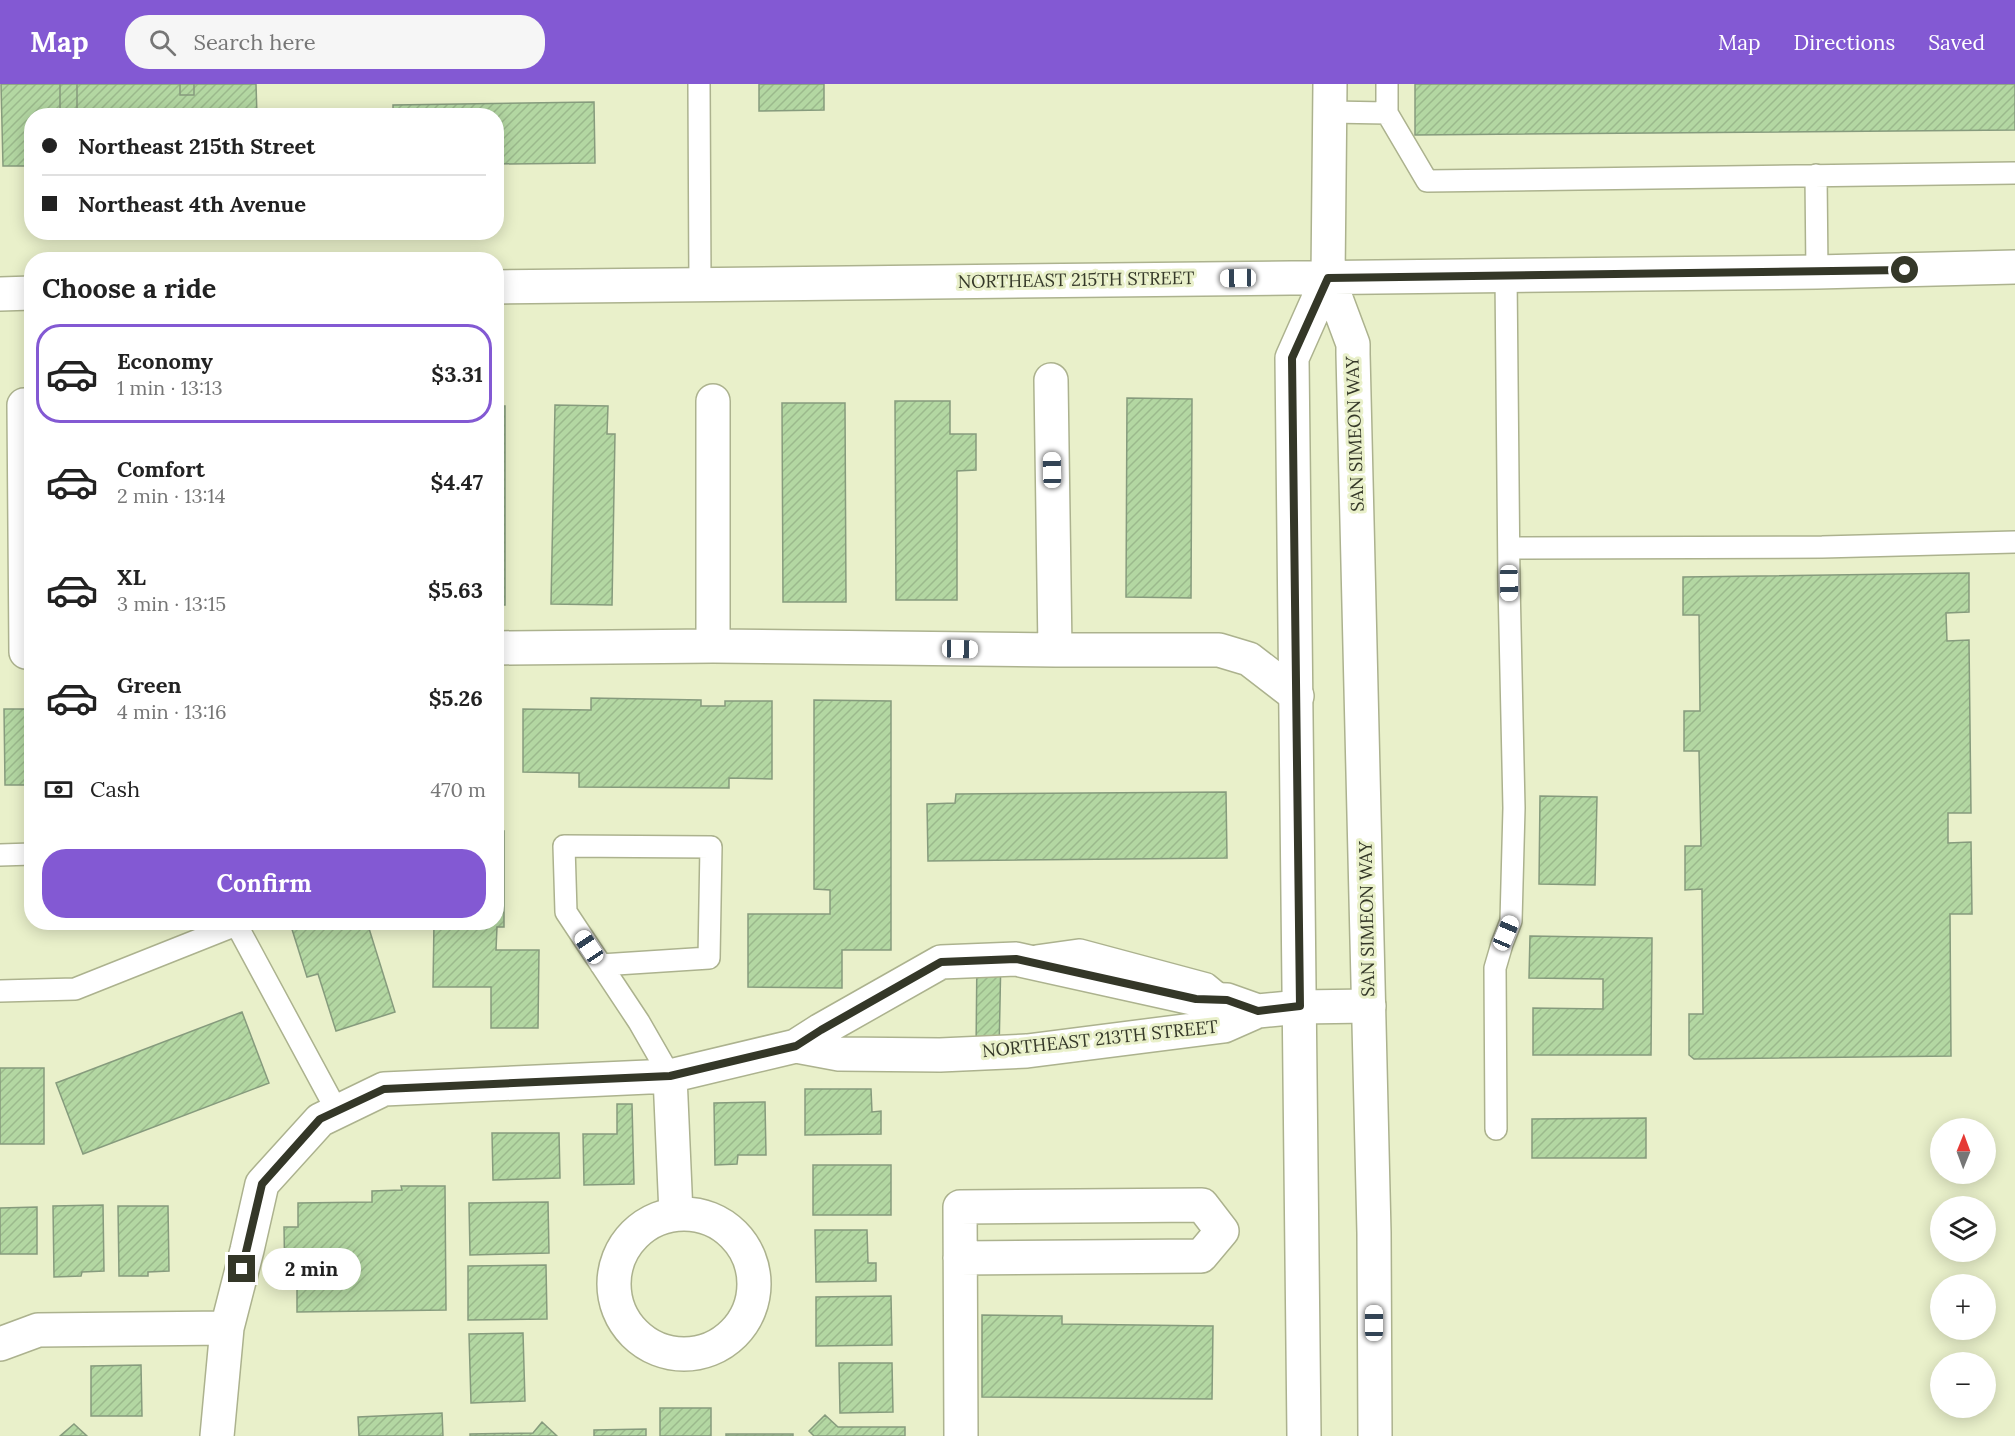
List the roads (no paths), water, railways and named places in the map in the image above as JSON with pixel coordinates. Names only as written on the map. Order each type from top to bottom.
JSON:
[{"type":"street","points":[[1304,1436],[1292,358],[1328,278],[1330,98]]},
{"type":"street","name":"NORTHEAST 215TH STREET","points":[[504,287],[1817,272],[2015,267]]},
{"type":"street","name":"SAN SIMEON WAY","points":[[1328,278],[1353,344],[1374,1233],[1376,1436]]},
{"type":"street","points":[[0,294],[24,293]]},
{"type":"street","points":[[1051,380],[1055,650]]},
{"type":"street","points":[[713,401],[713,646]]},
{"type":"street","points":[[19,652],[24,405]]},
{"type":"street","points":[[504,648],[713,646],[1219,650],[1250,659],[1297,696]]},
{"type":"street","name":"NORTHEAST 213TH STREET","points":[[217,1436],[227,1328],[262,1184],[320,1119],[384,1089],[670,1076],[796,1046],[941,962],[1016,959],[1185,997],[1227,1000],[1258,1011]]},
{"type":"street","name":"NORTHEAST 213TH STREET","points":[[796,1046],[839,1054],[940,1055],[1027,1051],[1224,1026],[1258,1011],[1300,1006],[1369,1006]]},
{"type":"street","points":[[670,1076],[676,1214]]},
{"type":"street","points":[[960,1258],[1201,1256],[1222,1231],[1202,1205],[960,1207],[960,1258],[961,1436]]},
{"type":"street","points":[[676,1214],[699,1215],[720,1223],[737,1238],[749,1257],[754,1279],[752,1302],[743,1322],[728,1339],[707,1350],[684,1355],[660,1351],[639,1339],[624,1321],[615,1299],[613,1276],[620,1252],[634,1234],[654,1220],[676,1214]]},
{"type":"street","points":[[0,1344],[38,1330],[227,1328]]},
{"type":"lane","points":[[699,84],[700,285]]},
{"type":"lane","points":[[1387,84],[1387,113],[1427,181],[2015,174]]},
{"type":"lane","points":[[1330,98],[1387,113]]},
{"type":"lane","points":[[1816,176],[1817,272]]},
{"type":"lane","points":[[1496,1129],[1495,968],[1511,921],[1514,808],[1506,275]]},
{"type":"lane","points":[[1509,548],[1822,548],[2015,542]]},
{"type":"lane","points":[[601,965],[709,958],[711,847],[564,846],[566,912],[601,965],[639,1022],[670,1076]]},
{"type":"lane","points":[[0,855],[24,854]]},
{"type":"lane","points":[[0,991],[75,989],[221,930]]},
{"type":"lane","points":[[239,930],[337,1112]]}]
